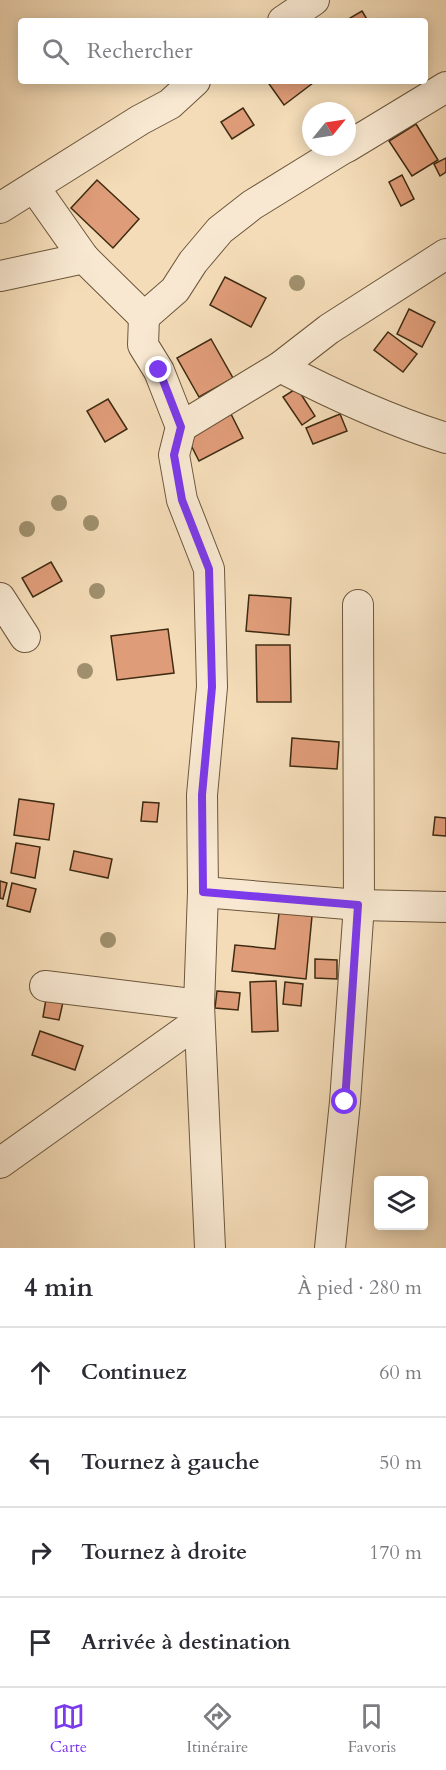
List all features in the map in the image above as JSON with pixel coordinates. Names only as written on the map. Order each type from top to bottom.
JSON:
[{"type":"street","points":[[287,18],[314,0]]},
{"type":"street","points":[[0,208],[140,120],[170,104],[192,84]]},
{"type":"street","points":[[356,142],[446,87]]},
{"type":"street","points":[[210,1248],[199,1013],[203,892],[202,795],[212,687],[209,569],[182,500],[174,455],[181,427],[159,370],[143,345],[144,317],[175,290],[193,262],[220,231],[252,205],[332,156]]},
{"type":"street","points":[[34,187],[84,258],[144,317]]},
{"type":"street","points":[[181,427],[280,367],[329,329],[446,254]]},
{"type":"street","points":[[0,276],[84,258]]},
{"type":"street","points":[[280,367],[332,394],[412,428],[446,438]]},
{"type":"street","points":[[0,598],[25,638]]},
{"type":"street","points":[[330,1248],[345,1102],[358,905],[358,605]]},
{"type":"street","points":[[203,892],[358,905],[446,907]]},
{"type":"street","points":[[45,986],[199,1013]]},
{"type":"street","points":[[0,1163],[199,1013]]},
{"type":"building","points":[[362,11],[366,18],[350,18]]},
{"type":"building","points":[[269,84],[312,84],[284,105]]},
{"type":"building","points":[[243,108],[254,125],[232,139],[221,122]]},
{"type":"building","points":[[416,124],[438,160],[412,176],[389,141]]},
{"type":"building","points":[[446,158],[446,172],[440,176],[434,164]]},
{"type":"building","points":[[402,175],[414,199],[401,206],[389,182]]},
{"type":"building","points":[[97,180],[139,219],[113,248],[71,208]]},
{"type":"building","points":[[225,277],[266,298],[251,327],[210,305]]},
{"type":"building","points":[[409,309],[435,322],[422,347],[397,334]]},
{"type":"building","points":[[388,332],[417,354],[403,372],[374,350]]},
{"type":"building","points":[[211,339],[233,378],[199,397],[177,358]]},
{"type":"building","points":[[297,388],[315,416],[302,425],[283,397]]},
{"type":"building","points":[[108,399],[127,429],[105,442],[87,411]]},
{"type":"building","points":[[230,412],[243,438],[199,461],[186,435]]},
{"type":"building","points":[[340,414],[347,431],[313,444],[306,428]]},
{"type":"building","points":[[51,562],[62,581],[33,597],[22,578]]},
{"type":"building","points":[[249,595],[291,598],[289,635],[246,631]]},
{"type":"building","points":[[168,629],[174,673],[117,680],[111,636]]},
{"type":"building","points":[[256,645],[290,645],[291,702],[257,702]]},
{"type":"building","points":[[292,738],[339,742],[337,769],[290,766]]},
{"type":"building","points":[[19,799],[54,804],[49,840],[14,835]]},
{"type":"building","points":[[143,802],[159,803],[157,822],[141,821]]},
{"type":"building","points":[[435,817],[446,818],[446,836],[433,835]]},
{"type":"building","points":[[16,843],[40,847],[35,878],[11,873]]},
{"type":"building","points":[[74,851],[112,859],[108,878],[70,870]]},
{"type":"building","points":[[0,881],[7,883],[3,899],[0,898]]},
{"type":"building","points":[[12,883],[36,889],[30,912],[7,906]]},
{"type":"building","points":[[279,913],[312,916],[306,979],[232,971],[235,945],[275,949]]},
{"type":"building","points":[[315,959],[337,960],[337,979],[315,978]]},
{"type":"building","points":[[276,981],[278,1031],[252,1032],[250,982]]},
{"type":"building","points":[[285,982],[303,984],[301,1006],[283,1004]]},
{"type":"building","points":[[217,991],[240,993],[238,1010],[215,1008]]},
{"type":"building","points":[[46,999],[63,1002],[59,1020],[43,1017]]},
{"type":"building","points":[[40,1031],[83,1046],[75,1070],[32,1055]]},
{"type":"route","points":[[159,370],[181,427],[174,455],[182,500],[209,569],[212,687],[202,795],[203,892],[358,905],[345,1102]]}]
